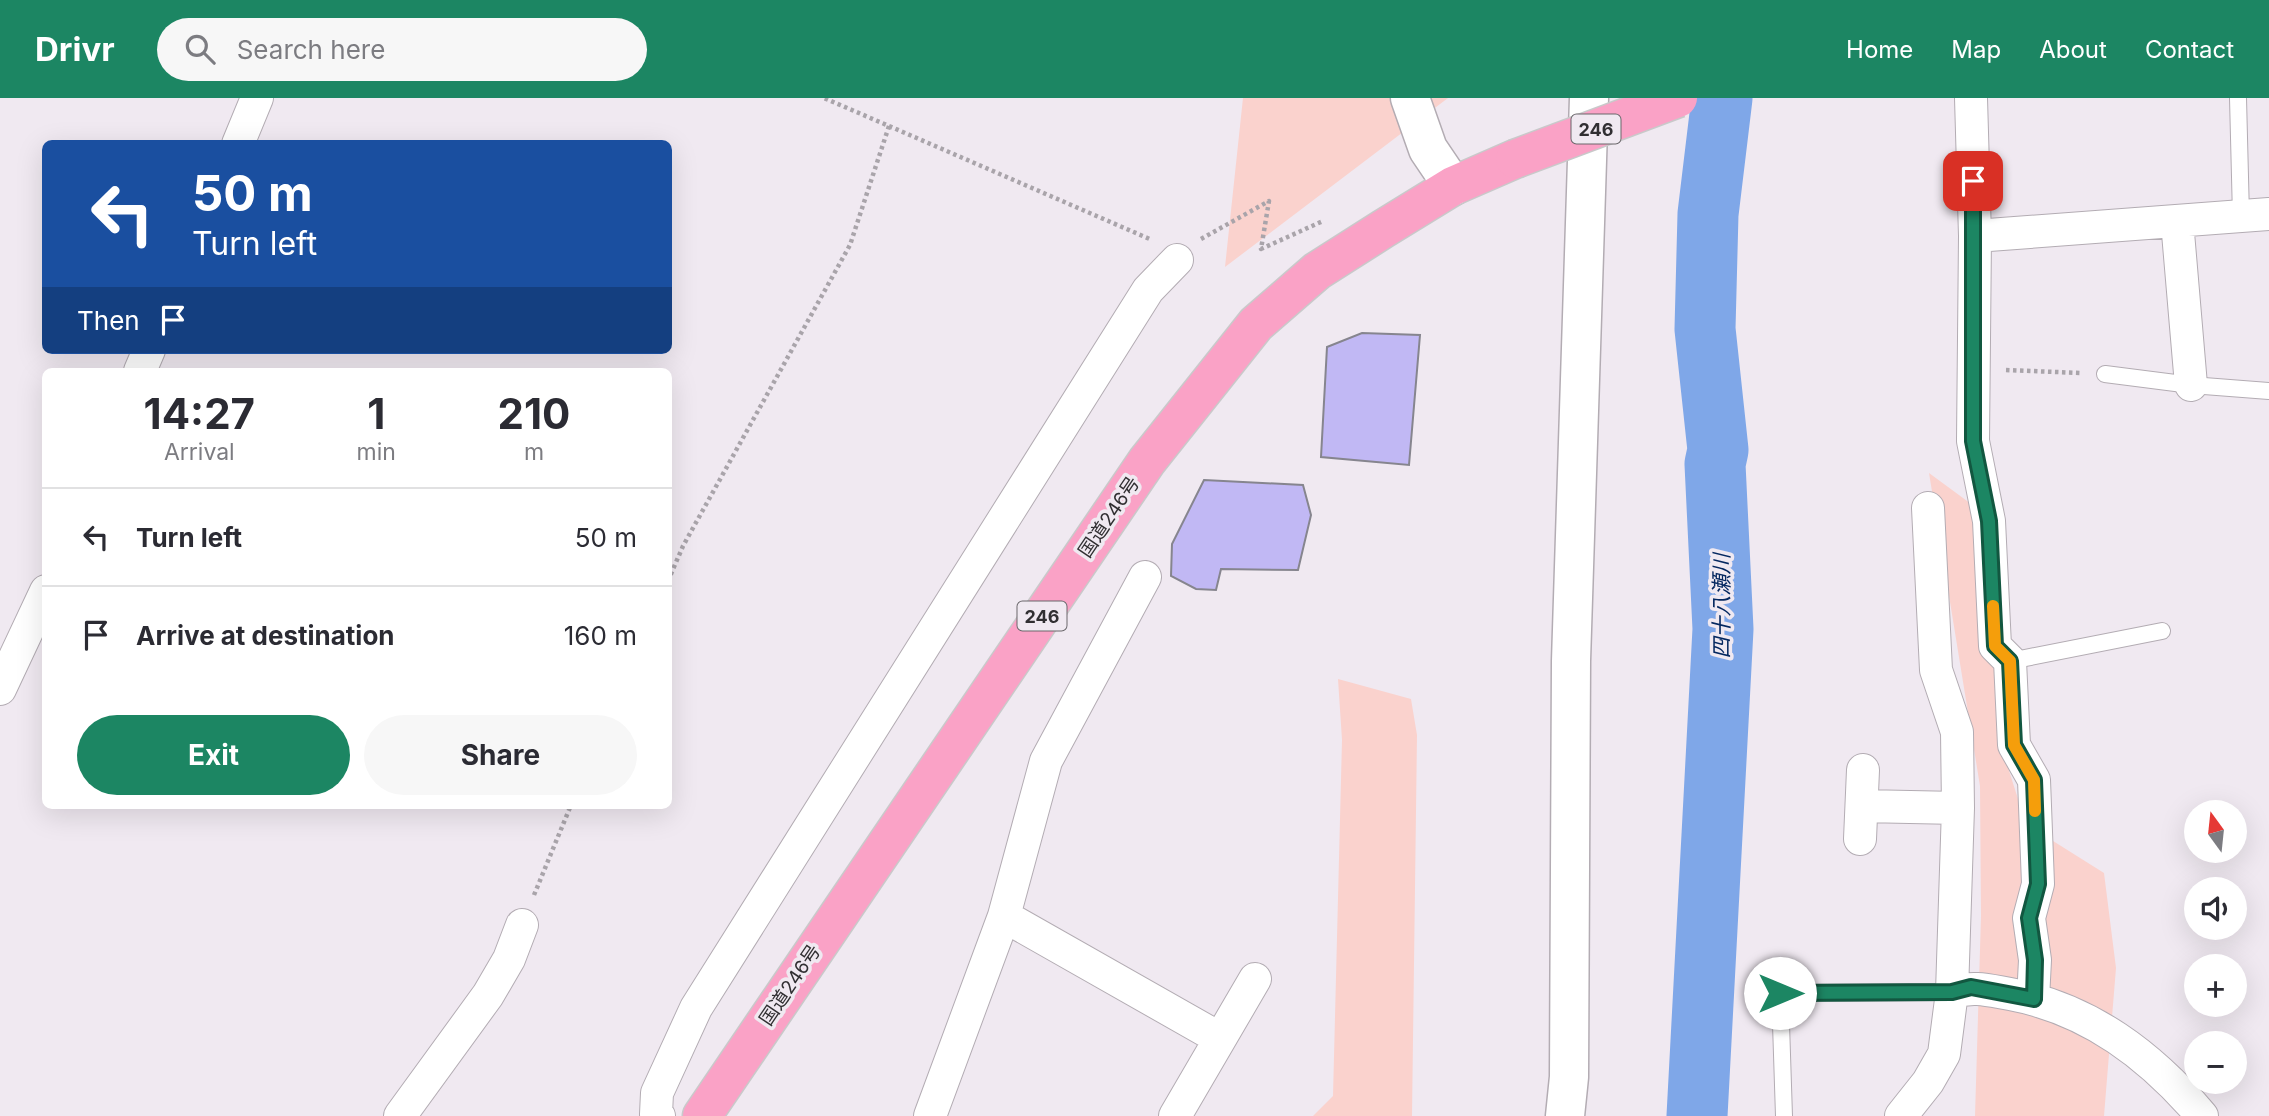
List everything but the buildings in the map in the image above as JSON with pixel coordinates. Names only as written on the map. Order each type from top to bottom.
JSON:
[{"type":"highway","name":"国道246号","points":[[702,1116],[1147,461],[1256,324],[1317,271],[1453,186],[1515,159],[1678,98]]},
{"type":"street","points":[[240,140],[257,98]]},
{"type":"street","points":[[1410,98],[1428,149],[1453,186]]},
{"type":"street","points":[[1566,1116],[1569,1077],[1571,661],[1589,98]]},
{"type":"street","points":[[1971,98],[1975,236],[1973,441],[1989,521],[1995,646],[2010,661],[2014,745],[2034,780],[2038,884],[2029,918],[2035,960],[2034,999]]},
{"type":"street","points":[[1975,236],[2255,215]]},
{"type":"street","points":[[2177,221],[2191,384]]},
{"type":"street","points":[[659,1116],[656,1114],[657,1093],[696,1008],[1148,290],[1175,257]]},
{"type":"street","points":[[1900,1116],[1928,1082],[1944,1054],[1952,992],[1958,808],[1957,732],[1936,670],[1928,508]]},
{"type":"street","points":[[930,1116],[1004,916],[1045,761],[1145,577]]},
{"type":"street","points":[[0,690],[42,600]]},
{"type":"street","points":[[1860,839],[1863,770]]},
{"type":"street","points":[[1862,806],[1958,808]]},
{"type":"street","points":[[1004,916],[1219,1038]]},
{"type":"street","points":[[400,1116],[488,995],[509,959],[522,925]]},
{"type":"street","points":[[1175,1116],[1255,979]]},
{"type":"street","points":[[1952,992],[1971,987],[2034,999],[2087,1019],[2144,1056],[2177,1086],[2202,1116]]},
{"type":"lane","points":[[2238,98],[2255,215]]},
{"type":"lane","points":[[2105,374],[2269,391]]},
{"type":"lane","points":[[2010,661],[2162,631]]},
{"type":"lane","points":[[1784,1116],[1780,993],[1952,992]]},
{"type":"path","points":[[824,98],[1161,244],[1175,257],[1269,201],[1261,249],[1324,220]]},
{"type":"path","points":[[672,572],[683,547],[850,245],[889,126]]},
{"type":"path","points":[[1974,369],[2105,374]]},
{"type":"path","points":[[522,925],[569,809]]},
{"type":"shaded area","points":[[1243,98],[1448,98],[1225,267]]},
{"type":"shaded area","points":[[1929,473],[1978,509],[2004,755],[2026,824],[2104,873],[2116,968],[2104,1116],[1975,1116],[1981,916],[1980,786]]},
{"type":"shaded area","points":[[1338,679],[1411,699],[1417,735],[1412,1116],[1313,1116],[1333,1096],[1342,740]]},
{"type":"waterway","name":"四十八瀬川","points":[[1697,1116],[1723,629],[1715,464],[1718,450],[1705,329],[1708,214],[1722,98]]},
{"type":"slow traffic","points":[[1993,606],[1995,646],[2010,661],[2014,745],[2034,780],[2035,811]]},
{"type":"route","points":[[1780,993],[1952,992],[1971,987],[2034,999],[2035,960],[2029,918],[2038,884],[2034,780],[2014,745],[2010,661],[1995,646],[1989,521],[1973,441],[1973,181]]}]
